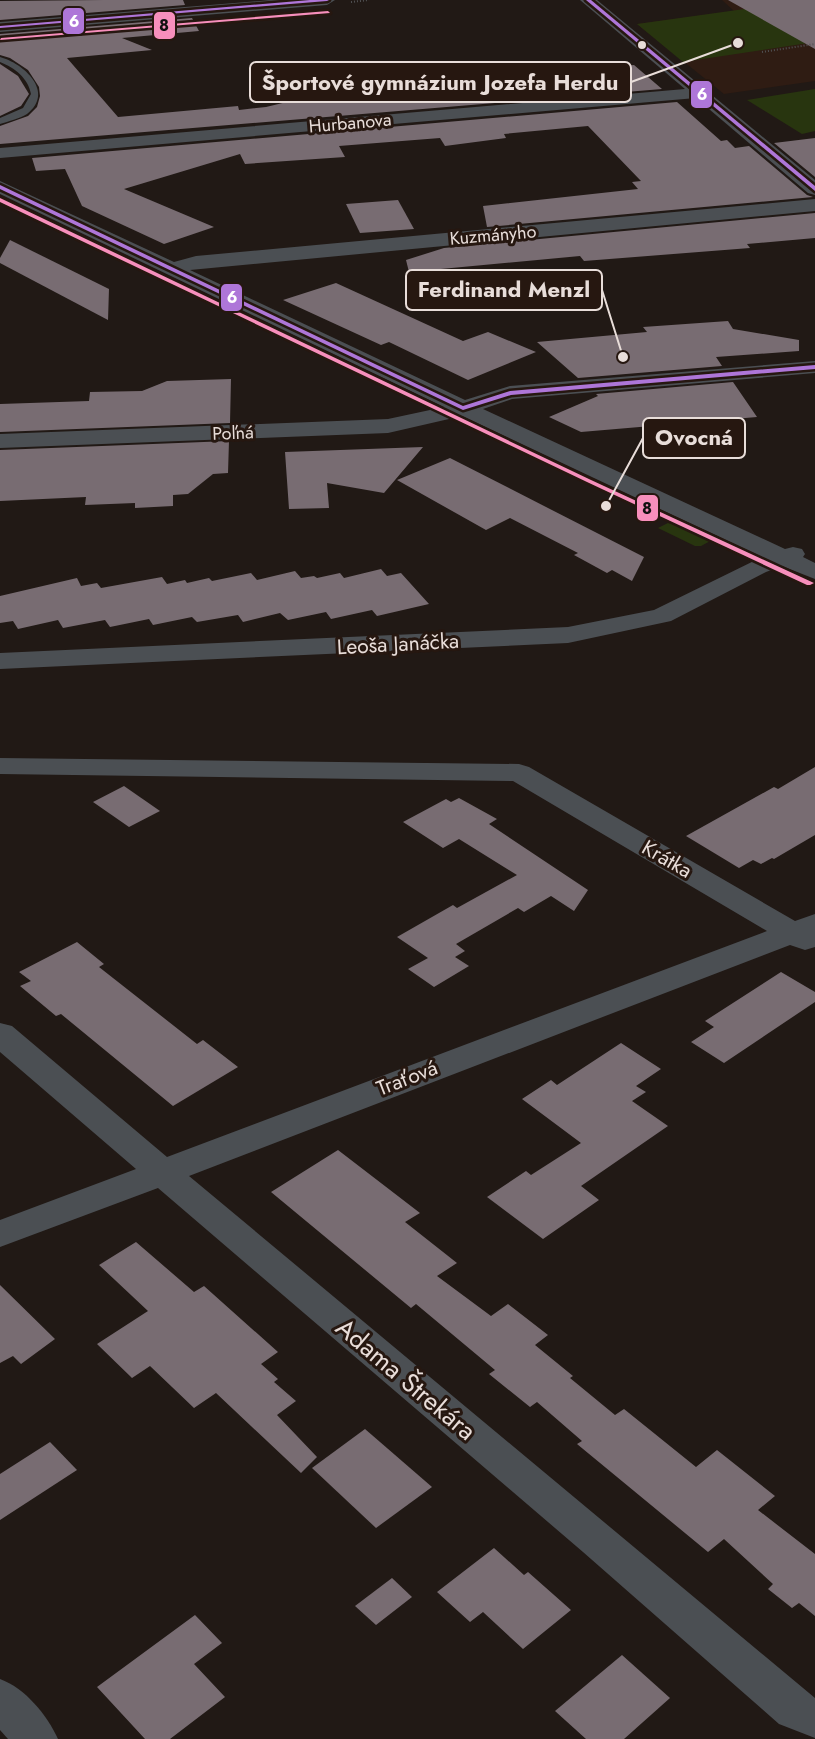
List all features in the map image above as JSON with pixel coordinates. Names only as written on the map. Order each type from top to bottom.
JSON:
[{"type":"street","points":[[0,27],[327,0]]},
{"type":"street","points":[[588,0],[812,183]]},
{"type":"street","name":"Hurbanova","points":[[0,153],[700,93]]},
{"type":"street","points":[[0,187],[463,408],[815,572]]},
{"type":"street","name":"Kuzmányho","points":[[171,269],[196,262],[815,205]]},
{"type":"street","name":"Poľná","points":[[0,441],[388,426],[425,419],[510,393],[815,366]]},
{"type":"street","name":"Leoša Janáčka","points":[[0,661],[568,635],[662,616],[781,557],[815,550]]},
{"type":"street","name":"Krátka","points":[[0,766],[519,773],[808,934]]},
{"type":"street","name":"Traťová","points":[[0,1234],[160,1172],[808,934]]},
{"type":"street","name":"Adama Štrekára","points":[[0,1034],[160,1172],[652,1586],[795,1710],[815,1718]]},
{"type":"street","points":[[0,1698],[36,1739]]},
{"type":"lane","points":[[0,58],[16,64],[26,73],[34,90],[31,105],[25,111],[0,122]]},
{"type":"path","points":[[762,52],[815,44]]},
{"type":"shaded area","points":[[722,0],[815,0],[815,81],[724,94],[637,24],[734,11]]},
{"type":"green space","points":[[809,0],[815,42],[683,62],[637,24]]},
{"type":"green space","points":[[815,89],[815,131],[802,134],[747,100]]},
{"type":"green space","points":[[668,523],[694,529],[714,539],[701,546],[695,546],[658,528]]},
{"type":"building","points":[[183,0],[185,5],[0,20],[0,1]]},
{"type":"building","points":[[728,0],[815,0],[815,49]]},
{"type":"building","points":[[192,18],[199,31],[122,38],[152,50],[67,58],[118,117],[238,106],[239,110],[266,107],[357,85],[489,72],[493,76],[510,74],[512,76],[634,65],[662,89],[0,144],[0,126],[28,116],[37,107],[40,96],[39,87],[28,70],[10,58],[0,55],[0,34]]},
{"type":"building","points":[[0,64],[18,76],[29,94],[21,106],[0,116]]},
{"type":"building","points":[[677,102],[721,141],[727,140],[735,148],[749,146],[807,195],[813,197],[487,227],[483,206],[638,189],[632,182],[641,181],[588,126],[504,134],[506,138],[445,146],[440,138],[339,146],[345,157],[245,164],[240,154],[124,189],[214,227],[164,244],[82,206],[65,169],[36,171],[32,158]]},
{"type":"building","points":[[815,138],[815,177],[774,143]]},
{"type":"building","points":[[398,200],[414,229],[360,233],[346,204]]},
{"type":"building","points":[[815,213],[815,238],[747,244],[750,248],[584,261],[580,256],[409,272],[406,260],[444,248]]},
{"type":"building","points":[[10,240],[109,289],[108,320],[0,263],[0,258]]},
{"type":"building","points":[[336,283],[463,341],[488,332],[536,352],[468,380],[389,342],[381,345],[283,300]]},
{"type":"building","points":[[728,321],[733,329],[799,340],[799,351],[716,357],[722,366],[578,378],[537,342],[647,332],[643,327]]},
{"type":"building","points":[[231,379],[230,423],[0,432],[0,404],[89,401],[90,392],[142,391],[167,381]]},
{"type":"building","points":[[733,382],[757,417],[581,432],[549,417],[598,396],[596,394]]},
{"type":"building","points":[[229,441],[228,473],[213,474],[188,494],[173,495],[173,506],[135,508],[135,503],[85,505],[86,497],[0,501],[0,450]]},
{"type":"building","points":[[423,447],[384,493],[327,483],[329,508],[289,509],[285,452]]},
{"type":"building","points":[[450,458],[644,557],[632,581],[612,570],[607,573],[574,555],[578,553],[510,518],[486,530],[397,480]]},
{"type":"building","points":[[381,569],[387,576],[401,573],[429,604],[377,616],[372,610],[331,619],[326,612],[288,620],[280,613],[243,622],[238,615],[197,622],[192,617],[153,625],[149,619],[110,627],[105,620],[63,628],[58,620],[18,629],[13,621],[0,623],[0,596],[77,578],[81,586],[97,583],[101,588],[162,577],[167,584],[185,580],[187,583],[209,578],[212,581],[251,573],[257,580],[295,571],[301,578],[314,576],[317,578],[340,573],[344,578]]},
{"type":"building","points":[[815,767],[815,835],[774,859],[761,864],[753,860],[739,868],[686,836],[774,787],[778,789]]},
{"type":"building","points":[[124,786],[160,811],[129,827],[93,802]]},
{"type":"building","points":[[459,798],[497,819],[489,824],[588,890],[574,911],[551,896],[524,912],[518,908],[456,944],[465,951],[455,957],[469,966],[434,987],[408,969],[428,958],[397,937],[453,905],[457,908],[517,875],[459,839],[443,848],[403,822],[446,799],[451,802]]},
{"type":"building","points":[[77,942],[104,964],[99,967],[197,1044],[203,1040],[238,1067],[173,1106],[61,1014],[56,1016],[20,986],[31,981],[19,972]]},
{"type":"building","points":[[781,972],[815,992],[815,1002],[724,1063],[691,1042],[714,1027],[705,1021]]},
{"type":"building","points":[[621,1043],[661,1069],[636,1086],[646,1092],[632,1101],[668,1126],[581,1186],[599,1200],[543,1239],[487,1197],[526,1171],[531,1175],[581,1143],[522,1099],[551,1080],[557,1085]]},
{"type":"building","points":[[338,1150],[420,1213],[405,1222],[457,1263],[437,1276],[491,1316],[508,1304],[548,1335],[535,1345],[615,1415],[624,1409],[696,1467],[717,1450],[775,1496],[758,1510],[815,1554],[815,1616],[799,1603],[792,1608],[768,1589],[773,1584],[724,1539],[708,1552],[577,1444],[582,1441],[537,1402],[530,1407],[489,1374],[495,1370],[416,1304],[411,1308],[271,1192]]},
{"type":"building","points":[[136,1242],[194,1292],[204,1286],[278,1352],[261,1364],[278,1379],[274,1382],[296,1401],[277,1415],[317,1457],[301,1473],[216,1393],[194,1408],[150,1366],[132,1378],[97,1344],[148,1311],[99,1265]]},
{"type":"building","points":[[0,1285],[55,1339],[21,1364],[13,1356],[0,1363]]},
{"type":"building","points":[[365,1429],[432,1487],[376,1528],[312,1468]]},
{"type":"building","points":[[50,1442],[77,1470],[0,1520],[0,1474]]},
{"type":"building","points":[[494,1548],[524,1575],[528,1572],[571,1610],[523,1649],[483,1612],[470,1622],[437,1592]]},
{"type":"building","points":[[392,1578],[412,1597],[376,1625],[355,1606]]},
{"type":"building","points":[[195,1615],[222,1643],[194,1664],[225,1697],[170,1739],[145,1739],[97,1687]]},
{"type":"building","points":[[622,1655],[670,1698],[624,1739],[586,1739],[555,1711]]},
{"type":"transit line","name":"6","points":[[0,27],[327,0]]},
{"type":"transit line","name":"6","points":[[588,0],[815,189]]},
{"type":"transit line","name":"8","points":[[1,39],[328,12]]},
{"type":"transit line","name":"6","points":[[0,187],[463,408]]},
{"type":"transit line","name":"8","points":[[0,200],[589,481],[810,583]]},
{"type":"transit line","name":"6","points":[[463,408],[510,393],[815,367]]},
{"type":"place","name":"Športové gymnázium Jozefa Herdu","points":[[738,43]]},
{"type":"place","name":"Ferdinand Menzl","points":[[623,357]]},
{"type":"place","name":"Ovocná","points":[[606,506]]}]
